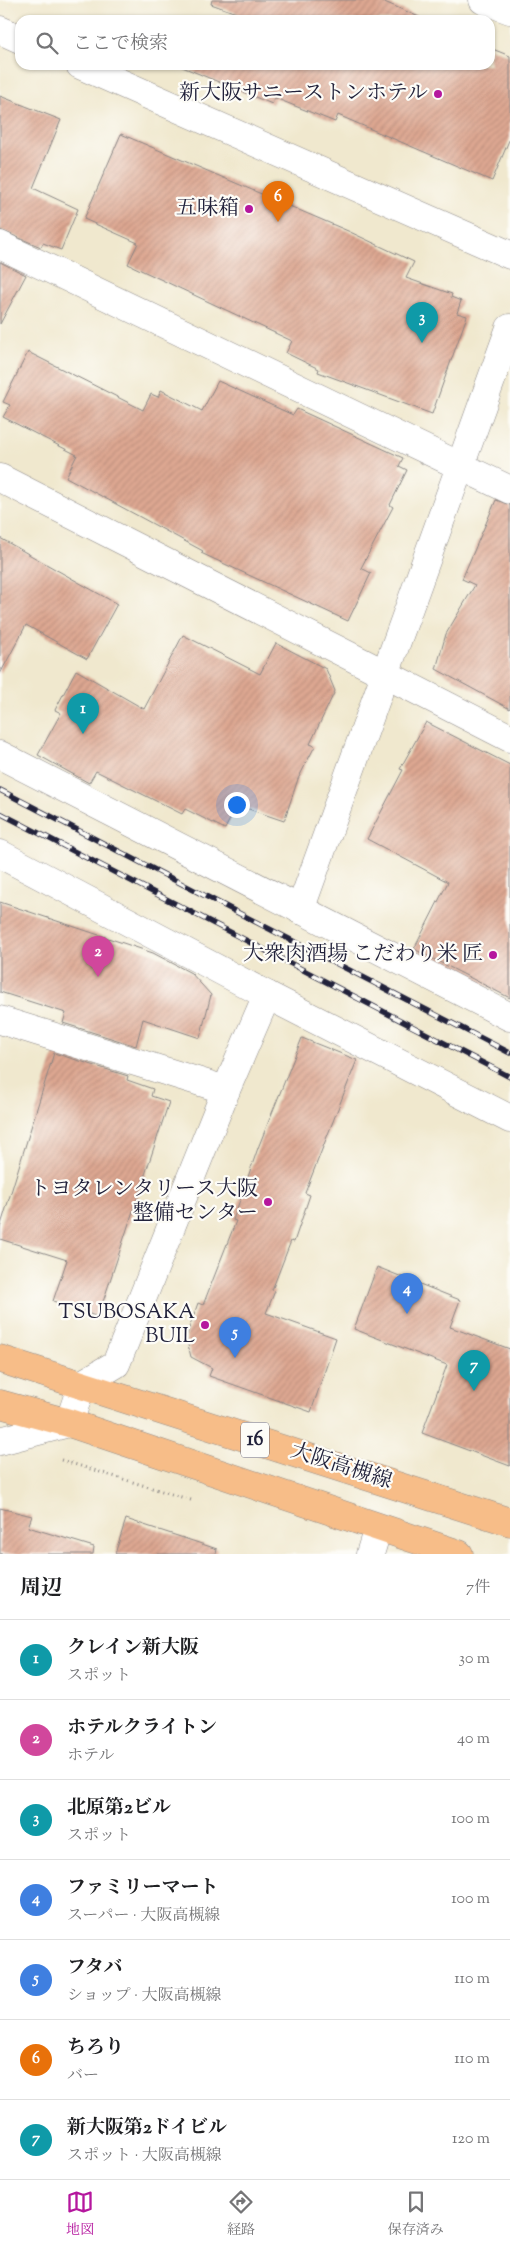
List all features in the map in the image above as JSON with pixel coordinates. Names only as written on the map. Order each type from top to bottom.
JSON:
[{"type":"main road","name":"大阪高槻線","points":[[0,1359],[510,1522]]},
{"type":"main road","name":"16","points":[[0,1404],[69,1423],[459,1554]]},
{"type":"street","points":[[483,0],[510,10]]},
{"type":"street","points":[[0,30],[15,37]]},
{"type":"street","points":[[91,70],[510,255]]},
{"type":"street","points":[[0,245],[510,490]]},
{"type":"street","points":[[300,910],[510,328]]},
{"type":"street","points":[[0,478],[510,738]]},
{"type":"street","points":[[0,755],[510,1017]]},
{"type":"street","points":[[0,854],[266,995],[510,1119]]},
{"type":"street","points":[[0,1441],[69,1423],[82,1384],[116,1364],[266,995]]},
{"type":"street","points":[[0,1020],[226,1090]]},
{"type":"street","points":[[370,1554],[378,1528]]},
{"type":"path","points":[[57,1458],[200,1503]]},
{"type":"building","points":[[212,0],[380,0],[414,15],[242,15],[211,4]]},
{"type":"building","name":"新大阪サニーストンホテル","points":[[495,50],[510,56],[510,138],[492,181],[338,115],[335,122],[275,98],[272,104],[190,70],[495,70]]},
{"type":"building","points":[[0,96],[61,120],[33,188],[78,209],[61,250],[43,243],[41,247],[0,230]]},
{"type":"building","points":[[121,134],[348,231],[414,262],[406,278],[452,294],[451,297],[461,301],[457,313],[467,316],[432,414],[318,372],[319,369],[286,353],[292,341],[128,264],[138,243],[84,219]]},
{"type":"building","points":[[0,262],[26,275],[0,324]]},
{"type":"building","points":[[28,352],[143,410],[151,394],[158,397],[161,390],[202,411],[218,381],[293,415],[297,409],[403,458],[399,466],[407,470],[390,505],[393,507],[361,568],[371,573],[348,621],[201,553],[203,551],[66,477],[77,455],[3,417],[10,405],[3,402]]},
{"type":"building","points":[[496,500],[510,505],[510,709],[436,669],[446,634],[475,585],[462,579]]},
{"type":"building","points":[[0,538],[117,604],[87,659],[26,625],[0,674]]},
{"type":"building","points":[[183,635],[260,674],[276,643],[326,669],[335,691],[310,744],[315,746],[298,779],[284,821],[237,805],[225,829],[185,809],[182,814],[96,771],[89,783],[38,755],[61,713],[55,710],[76,670],[144,709]]},
{"type":"building","points":[[426,722],[510,765],[510,998],[414,949],[448,882],[367,839],[403,770],[400,769]]},
{"type":"building","points":[[0,902],[153,953],[191,973],[211,995],[200,1038],[143,1019],[136,1046],[63,1023],[66,1013],[0,992]]},
{"type":"building","points":[[302,1038],[357,1060],[305,1193],[310,1195],[294,1242],[291,1241],[272,1290],[275,1291],[266,1313],[336,1338],[311,1412],[209,1376],[212,1368],[191,1357],[186,1337],[198,1303],[203,1305],[236,1221],[233,1220],[258,1148]]},
{"type":"building","points":[[54,1053],[128,1076],[127,1080],[153,1089],[151,1096],[169,1102],[98,1317],[53,1301],[67,1260],[0,1239],[0,1228]]},
{"type":"building","points":[[377,1267],[460,1300],[450,1327],[510,1349],[510,1466],[422,1433],[447,1365],[354,1329]]},
{"type":"building","points":[[0,1508],[32,1516],[28,1527],[94,1547],[93,1554],[0,1554]]},
{"type":"building","points":[[126,1519],[217,1549],[216,1554],[115,1554]]},
{"type":"railway","points":[[0,790],[510,1053]]},
{"type":"railway","points":[[0,813],[510,1077]]},
{"type":"place","name":"新大阪サニーストンホテル","points":[[438,94]]},
{"type":"place","name":"五味箱","points":[[249,209]]},
{"type":"place","name":"ちろり","points":[[278,222]]},
{"type":"place","name":"北原第2ビル","points":[[422,343]]},
{"type":"place","name":"クレイン新大阪","points":[[83,734]]},
{"type":"place","name":"大衆肉酒場 こだわり米 匠","points":[[493,955]]},
{"type":"place","name":"ホテルクライトン","points":[[98,977]]},
{"type":"place","name":"トヨタレンタリース大阪 整備センター","points":[[268,1202]]},
{"type":"place","name":"ファミリーマート","points":[[407,1314]]},
{"type":"place","name":"TSUBOSAKA BUIL","points":[[205,1325]]},
{"type":"place","name":"フタバ","points":[[235,1358]]},
{"type":"place","name":"新大阪第2ドイビル","points":[[474,1391]]}]
